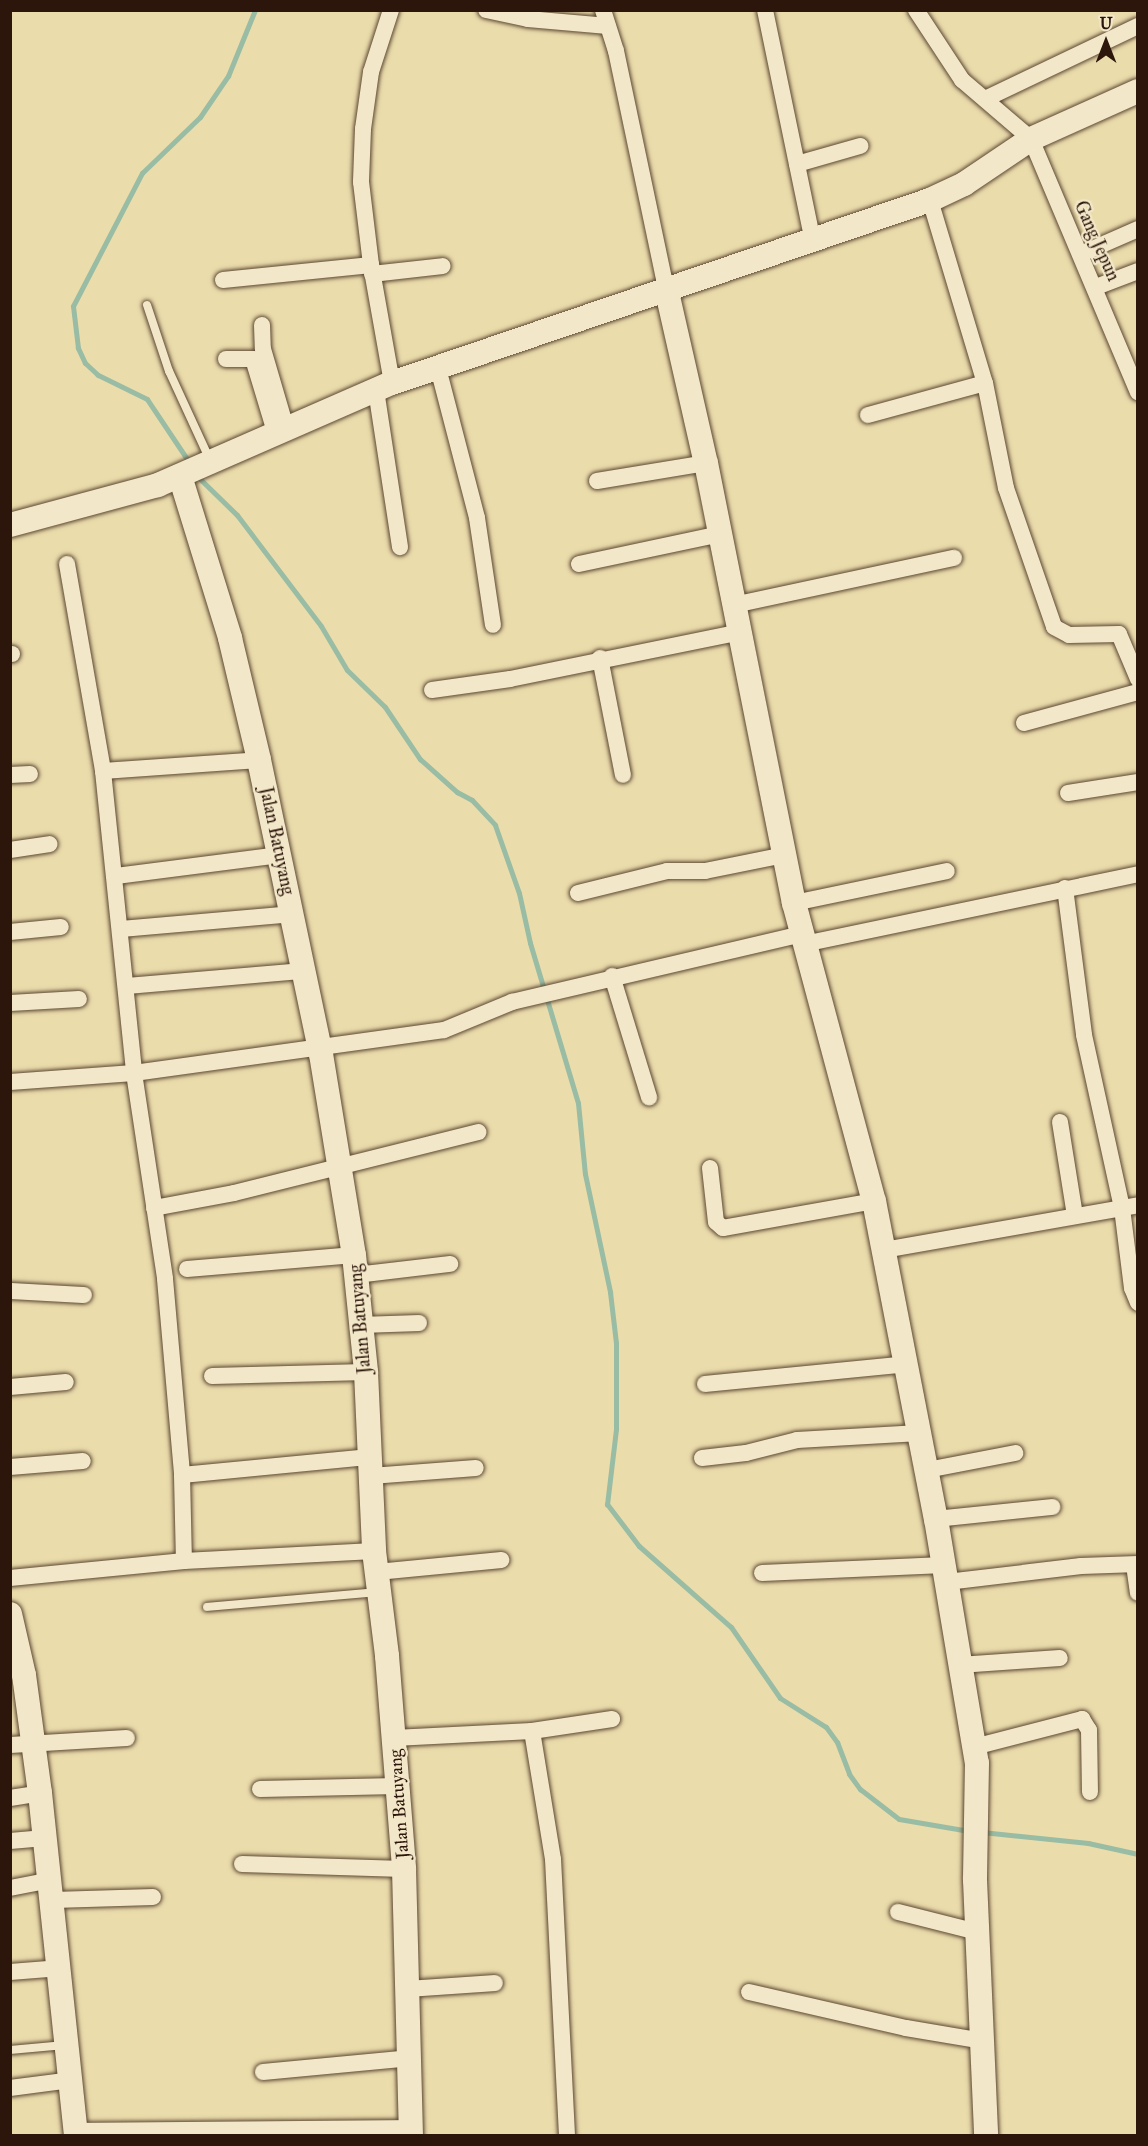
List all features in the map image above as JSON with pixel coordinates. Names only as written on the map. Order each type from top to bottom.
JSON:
[{"type":"street","points":[[391,10],[371,72],[363,129],[361,182],[400,547]]},
{"type":"street","points":[[486,10],[528,19],[605,18],[706,463],[794,903],[874,1201],[908,1364],[936,1519],[959,1665],[975,1747],[976,1932],[984,2041],[986,2136]]},
{"type":"street","points":[[765,10],[813,241]]},
{"type":"street","points":[[916,10],[962,80],[1031,139]]},
{"type":"street","points":[[985,99],[1137,26]]},
{"type":"street","points":[[10,525],[158,485],[282,433],[384,386],[668,292],[930,201],[964,184],[1031,139],[1137,91]]},
{"type":"street","name":"Gang Jepun","points":[[1031,139],[1082,254],[1137,392]]},
{"type":"street","points":[[797,164],[860,146]]},
{"type":"street","points":[[930,201],[985,383],[1006,489],[1054,627],[1069,635],[1119,634],[1137,679]]},
{"type":"street","points":[[1082,254],[1137,229]]},
{"type":"street","points":[[223,280],[443,266]]},
{"type":"street","points":[[1096,288],[1137,271]]},
{"type":"street","points":[[262,325],[263,349],[282,433]]},
{"type":"street","points":[[226,359],[253,359],[282,433]]},
{"type":"street","points":[[438,368],[477,518],[493,625]]},
{"type":"street","points":[[868,415],[985,383]]},
{"type":"street","points":[[597,481],[706,463]]},
{"type":"street","name":"Jalan Batuyang","points":[[196,468],[194,520],[230,638],[260,760],[320,1047],[355,1265],[366,1372],[377,1572],[394,1738],[404,1869],[411,2058],[410,2132]]},
{"type":"street","name":"Jalan Batuyang","points":[[158,485],[194,520]]},
{"type":"street","points":[[579,564],[720,534]]},
{"type":"street","points":[[734,605],[954,558]]},
{"type":"street","points":[[67,564],[103,771],[116,876],[134,1073],[165,1279],[182,1475],[183,1561]]},
{"type":"street","points":[[432,690],[510,679],[600,658],[740,632]]},
{"type":"street","points":[[600,658],[623,775]]},
{"type":"street","points":[[1024,723],[1137,692]]},
{"type":"street","points":[[103,771],[260,760]]},
{"type":"street","points":[[10,776],[30,774]]},
{"type":"street","points":[[1068,793],[1137,782]]},
{"type":"street","points":[[10,850],[50,844]]},
{"type":"street","points":[[116,876],[280,855]]},
{"type":"street","points":[[578,893],[667,871],[705,871],[784,855]]},
{"type":"street","points":[[794,903],[947,871]]},
{"type":"street","points":[[10,1082],[134,1073],[444,1030],[530,998],[612,976],[1137,874]]},
{"type":"street","points":[[1065,888],[1083,1035],[1130,1207],[1132,1288],[1137,1303]]},
{"type":"street","points":[[121,929],[292,914]]},
{"type":"street","points":[[10,933],[61,927]]},
{"type":"street","points":[[127,986],[303,971]]},
{"type":"street","points":[[612,976],[649,1097]]},
{"type":"street","points":[[10,1003],[80,999]]},
{"type":"street","points":[[1060,1122],[1075,1216]]},
{"type":"street","points":[[154,1208],[340,1168],[479,1132]]},
{"type":"street","points":[[710,1168],[716,1222],[723,1228],[874,1201]]},
{"type":"street","points":[[884,1250],[1130,1207]]},
{"type":"street","points":[[187,1269],[450,1264]]},
{"type":"street","points":[[10,1291],[84,1295]]},
{"type":"street","points":[[361,1325],[419,1323]]},
{"type":"street","points":[[705,1384],[908,1364]]},
{"type":"street","points":[[212,1376],[366,1372]]},
{"type":"street","points":[[10,1387],[66,1382]]},
{"type":"street","points":[[702,1458],[746,1453],[797,1440],[920,1433]]},
{"type":"street","points":[[927,1470],[1015,1453]]},
{"type":"street","points":[[10,1467],[83,1461]]},
{"type":"street","points":[[182,1475],[370,1467],[476,1468]]},
{"type":"street","points":[[936,1519],[1053,1507]]},
{"type":"street","points":[[10,1578],[183,1561],[377,1572],[501,1560]]},
{"type":"street","points":[[762,1573],[945,1573],[1136,1564],[1137,1593]]},
{"type":"street","points":[[10,1614],[22,1743],[40,1793],[61,1968],[76,2133],[410,2132]]},
{"type":"street","points":[[959,1665],[1060,1658]]},
{"type":"street","points":[[394,1738],[532,1731],[612,1719]]},
{"type":"street","points":[[975,1747],[1082,1719],[1089,1730],[1090,1792]]},
{"type":"street","points":[[532,1731],[553,1859],[567,2136]]},
{"type":"street","points":[[22,1743],[127,1738]]},
{"type":"street","points":[[260,1789],[397,1786]]},
{"type":"street","points":[[10,1798],[40,1793]]},
{"type":"street","points":[[10,1841],[45,1838]]},
{"type":"street","points":[[242,1864],[404,1869]]},
{"type":"street","points":[[10,1888],[153,1897]]},
{"type":"street","points":[[898,1912],[976,1932]]},
{"type":"street","points":[[10,1972],[61,1968]]},
{"type":"street","points":[[408,1989],[495,1983]]},
{"type":"street","points":[[749,1992],[906,2028],[984,2041]]},
{"type":"street","points":[[263,2072],[411,2058]]},
{"type":"street","points":[[10,2088],[72,2080]]},
{"type":"lane","points":[[147,305],[169,371],[196,468]]},
{"type":"lane","points":[[207,1607],[377,1572]]},
{"type":"lane","points":[[10,2050],[68,2045]]},
{"type":"waterway","points":[[191,465],[147,399],[98,375],[85,363],[78,348],[73,306],[142,173],[200,117],[228,76],[255,10]]},
{"type":"waterway","points":[[197,476],[237,515],[321,626],[347,670],[385,707],[420,759],[457,792],[472,800],[495,825],[519,893],[530,943],[578,1103],[585,1174],[610,1292],[616,1343],[616,1429],[607,1504],[639,1546],[731,1627],[780,1698],[826,1727],[837,1742],[849,1774],[860,1789],[899,1819],[969,1831]]},
{"type":"waterway","points":[[982,1832],[1088,1843],[1138,1854]]}]
